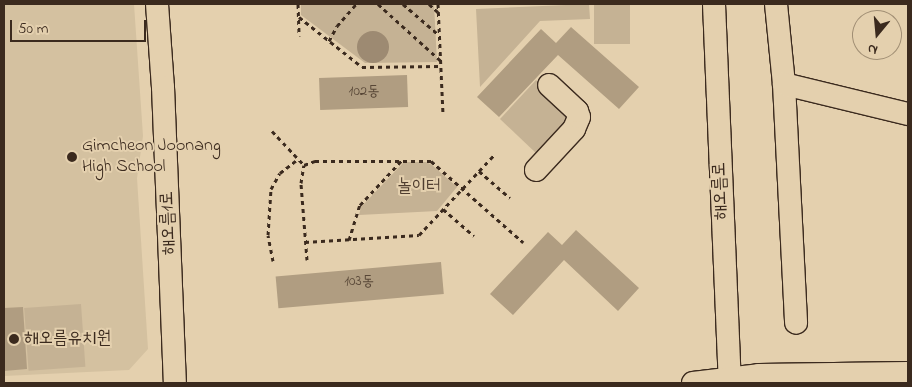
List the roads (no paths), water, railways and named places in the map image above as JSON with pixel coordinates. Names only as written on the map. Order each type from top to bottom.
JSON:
[{"type":"street","name":"해오름1로","points":[[157,4],[163,87],[175,383]]},
{"type":"street","name":"해오름로","points":[[714,4],[730,380]]},
{"type":"street","points":[[776,4],[784,84],[796,323]]},
{"type":"street","points":[[784,84],[908,114]]},
{"type":"street","points":[[536,170],[574,129],[579,117],[576,111],[549,85]]},
{"type":"street","points":[[694,383],[759,375],[908,373]]},
{"type":"place","name":"Gimcheon Joonang High School","points":[[72,157]]},
{"type":"place","name":"해오름유치원","points":[[14,339]]},
{"type":"park label","name":"놀이터","points":[[419,187]]}]
